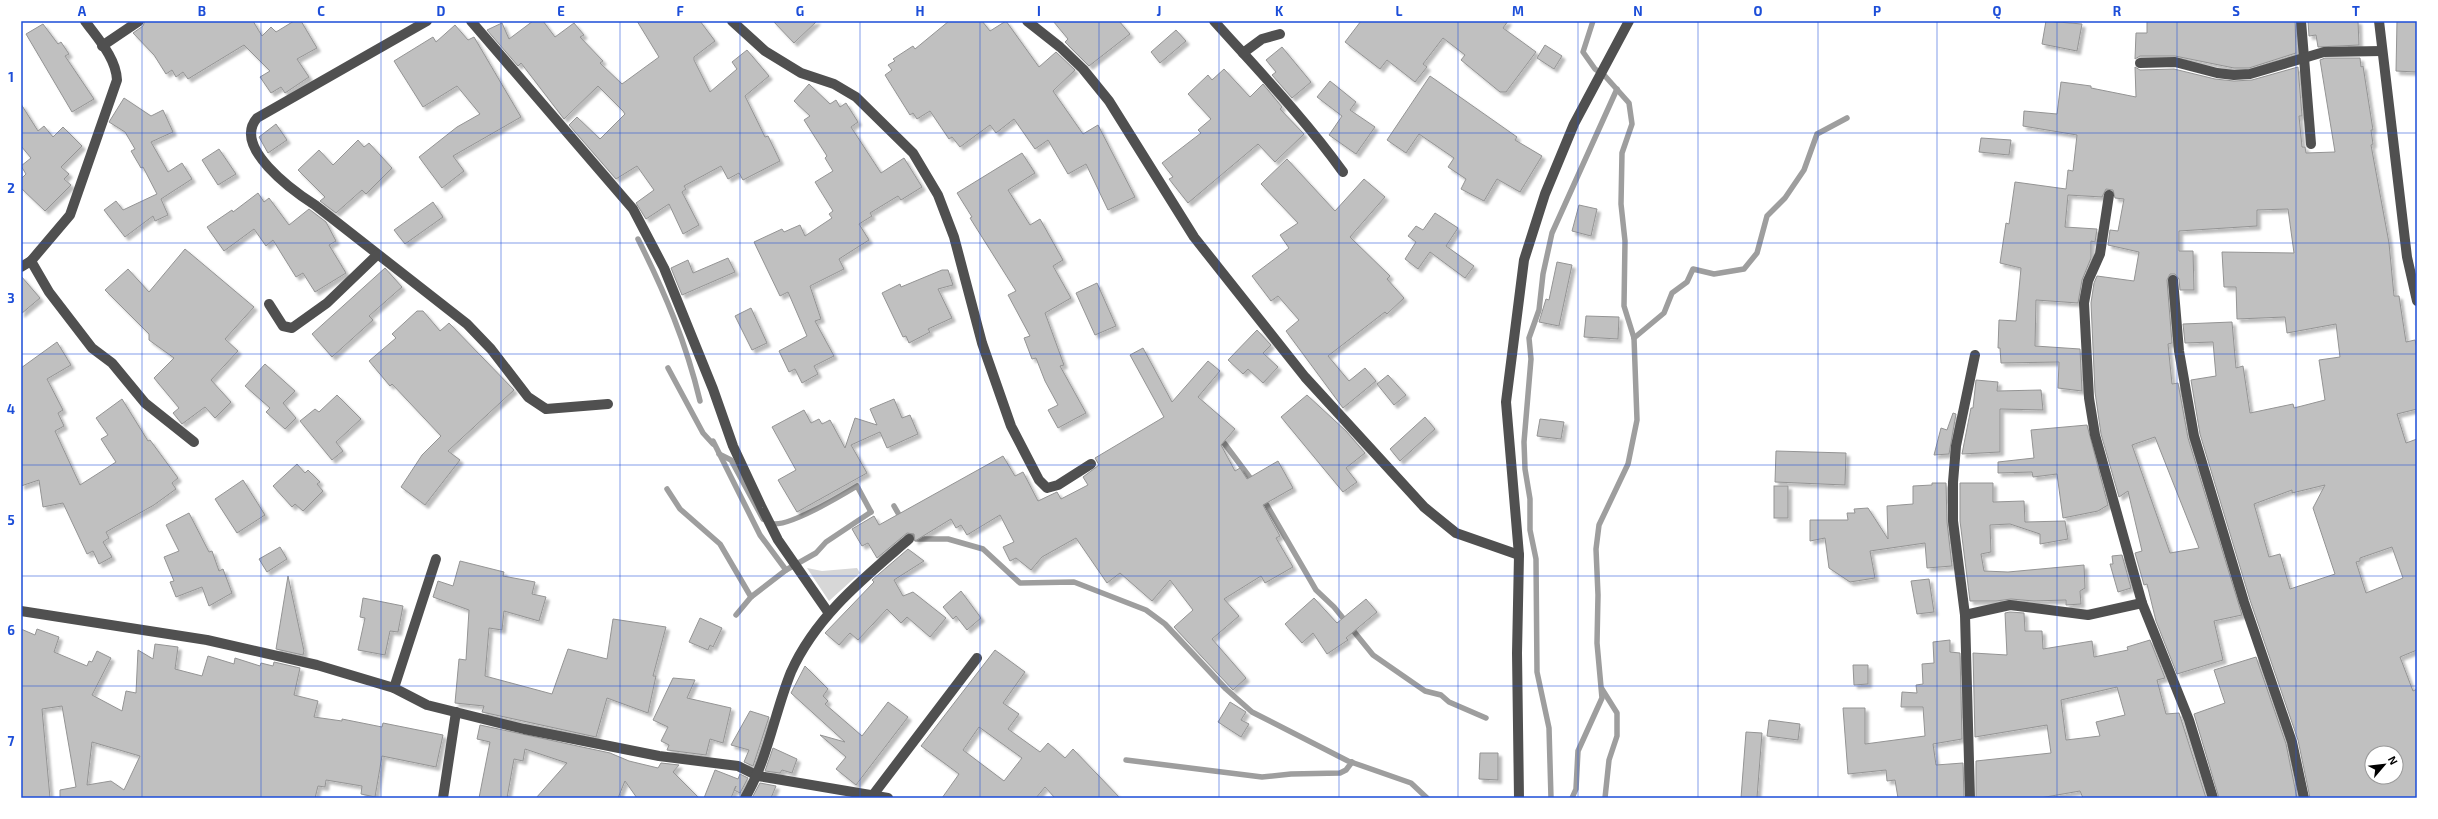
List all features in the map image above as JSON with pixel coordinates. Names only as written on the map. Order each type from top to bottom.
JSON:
[{"type":"street","points":[[21,267],[31,261],[70,215],[92,148],[114,91],[116,69],[85,21]]},
{"type":"street","points":[[102,46],[139,21]]},
{"type":"street","points":[[427,21],[257,118],[251,125],[250,135],[256,149],[276,176],[467,324],[491,349],[528,397],[546,409],[608,404]]},
{"type":"street","points":[[471,21],[633,209],[664,268],[713,389],[733,446],[785,550],[799,567],[828,612]]},
{"type":"street","points":[[732,21],[765,51],[801,73],[834,84],[856,97],[913,153],[938,195],[954,237],[982,343],[1009,419],[1039,480],[1048,488],[1058,485],[1091,464]]},
{"type":"street","points":[[1026,21],[1060,47],[1083,69],[1116,112],[1194,237],[1305,377],[1424,507],[1456,533],[1519,555]]},
{"type":"street","points":[[1214,21],[1243,52],[1327,150],[1343,172]]},
{"type":"street","points":[[1519,798],[1517,653],[1519,555],[1506,402],[1524,260],[1545,194],[1574,124],[1629,21]]},
{"type":"street","points":[[2301,21],[2311,144]]},
{"type":"street","points":[[2379,21],[2407,257],[2417,301]]},
{"type":"street","points":[[1243,52],[1262,39],[1280,34]]},
{"type":"street","points":[[2140,63],[2176,62],[2217,73],[2234,75],[2250,74],[2304,56],[2340,50],[2382,51]]},
{"type":"street","points":[[2108,195],[2100,254],[2088,281],[2084,303],[2089,398],[2105,474],[2142,603],[2189,720],[2213,798]]},
{"type":"street","points":[[269,304],[283,326],[292,328],[327,303],[377,255]]},
{"type":"street","points":[[31,261],[49,292],[92,348],[112,363],[145,403],[194,442]]},
{"type":"street","points":[[2173,280],[2181,367],[2194,436],[2244,602],[2292,742],[2304,798]]},
{"type":"street","points":[[1970,798],[1965,615],[1953,521],[1953,482],[1956,446],[1975,355]]},
{"type":"street","points":[[745,798],[758,776],[791,672],[805,646],[828,612],[862,579],[909,539]]},
{"type":"street","points":[[394,688],[436,560]]},
{"type":"street","points":[[1965,615],[2010,605],[2068,614],[2088,615],[2102,614],[2142,603]]},
{"type":"street","points":[[21,612],[206,640],[317,665],[394,688],[427,705],[524,729],[659,756],[738,766],[758,776],[888,798]]},
{"type":"street","points":[[873,795],[977,658]]},
{"type":"street","points":[[443,798],[456,712]]},
{"type":"shaded area","points":[[807,568],[822,571],[857,568],[860,573],[829,601]]},
{"type":"building","points":[[145,21],[253,21],[262,36],[271,27],[276,32],[294,21],[301,21],[317,48],[297,59],[309,77],[285,93],[281,87],[271,93],[260,77],[270,71],[244,45],[188,79],[183,72],[176,77],[172,70],[166,74],[154,55],[133,33],[143,26]]},
{"type":"building","points":[[533,21],[543,21],[555,37],[574,23],[584,35],[580,37],[603,61],[600,63],[622,84],[659,57],[637,21],[700,21],[715,41],[694,57],[694,60],[710,92],[737,69],[732,62],[747,50],[769,76],[745,96],[765,137],[768,136],[780,161],[743,180],[739,173],[728,179],[721,166],[684,186],[686,189],[682,192],[699,225],[683,234],[669,204],[646,219],[636,203],[654,190],[637,166],[616,179],[569,125],[577,117],[600,139],[625,114],[623,111],[598,86],[564,119],[521,63],[518,66],[487,30],[502,23],[509,39]]},
{"type":"building","points":[[773,21],[817,21],[794,43]]},
{"type":"building","points":[[949,21],[982,21],[990,31],[1006,21],[1039,67],[1056,52],[1075,70],[1053,91],[1083,134],[1098,125],[1135,197],[1108,210],[1086,164],[1068,174],[1048,140],[1035,149],[1014,119],[996,133],[990,125],[960,147],[952,137],[949,139],[930,111],[917,119],[913,113],[910,115],[885,75],[892,70],[888,65],[895,61],[893,59],[913,46],[915,49]]},
{"type":"building","points":[[1053,21],[1119,21],[1130,34],[1089,66],[1065,42],[1068,39]]},
{"type":"building","points":[[1361,21],[1508,21],[1503,28],[1536,52],[1506,92],[1500,92],[1461,60],[1465,55],[1443,38],[1423,64],[1427,67],[1415,82],[1387,60],[1380,69],[1345,42]]},
{"type":"building","points":[[2046,21],[2082,24],[2077,51],[2042,44]]},
{"type":"building","points":[[2147,21],[2295,21],[2296,53],[2249,68],[2234,68],[2175,56],[2140,56],[2135,59],[2136,33],[2147,33]]},
{"type":"building","points":[[2308,21],[2358,21],[2359,45],[2318,47],[2316,35],[2309,36]]},
{"type":"building","points":[[2397,21],[2417,21],[2416,72],[2396,71]]},
{"type":"building","points":[[43,24],[58,44],[61,42],[69,54],[65,56],[94,99],[72,112],[26,34]]},
{"type":"building","points":[[455,25],[468,40],[474,37],[521,117],[453,156],[464,171],[442,188],[419,157],[457,127],[480,114],[457,86],[423,107],[394,61],[433,37],[436,42]]},
{"type":"building","points":[[1176,30],[1186,41],[1160,63],[1151,52]]},
{"type":"building","points":[[1545,45],[1562,56],[1554,69],[1537,58]]},
{"type":"building","points":[[1282,47],[1311,82],[1292,98],[1272,75],[1276,72],[1266,60]]},
{"type":"building","points":[[2325,58],[2360,58],[2361,67],[2363,66],[2373,130],[2371,130],[2373,144],[2371,145],[2389,243],[2394,296],[2399,296],[2406,342],[2415,340],[2417,348],[2417,409],[2397,414],[2406,443],[2417,439],[2417,650],[2400,657],[2413,691],[2417,689],[2417,798],[2310,798],[2298,740],[2250,600],[2200,434],[2191,380],[2216,376],[2213,342],[2185,343],[2183,324],[2232,322],[2236,368],[2243,366],[2250,413],[2293,404],[2294,408],[2325,400],[2319,360],[2340,357],[2336,324],[2287,333],[2285,317],[2237,319],[2236,287],[2224,287],[2222,252],[2294,253],[2288,209],[2257,210],[2257,226],[2179,231],[2179,251],[2193,251],[2194,290],[2180,290],[2179,279],[2175,274],[2170,274],[2167,280],[2172,343],[2168,344],[2172,384],[2178,383],[2188,438],[2242,615],[2214,621],[2223,660],[2177,674],[2156,621],[2147,584],[2144,585],[2135,553],[2142,551],[2128,491],[2119,497],[2101,434],[2095,392],[2091,303],[2094,283],[2097,276],[2134,281],[2139,252],[2108,245],[2110,230],[2118,231],[2124,199],[2115,198],[2113,190],[2106,189],[2102,197],[2068,195],[2065,227],[2097,229],[2095,242],[2091,241],[2091,258],[2082,280],[2078,303],[2036,300],[2035,346],[2080,349],[2082,391],[2058,388],[2059,362],[2001,363],[2000,348],[1998,348],[1999,320],[2016,321],[2021,268],[2000,263],[2006,223],[2009,224],[2015,182],[2066,189],[2068,170],[2073,171],[2077,135],[2023,126],[2024,111],[2057,114],[2061,82],[2091,86],[2091,88],[2136,97],[2135,67],[2140,70],[2174,69],[2215,79],[2234,81],[2252,80],[2298,67],[2302,116],[2299,116],[2302,147],[2305,147],[2306,153],[2335,152],[2320,60]],"holes":[[[2155,437],[2199,548],[2170,553],[2132,445]],[[2325,485],[2313,508],[2335,574],[2290,589],[2280,554],[2269,557],[2254,504],[2292,490],[2292,493]],[[2392,547],[2403,578],[2366,593],[2356,562],[2360,561],[2360,558]]]},
{"type":"building","points":[[1224,69],[1250,97],[1263,84],[1282,107],[1280,109],[1304,134],[1275,162],[1258,144],[1188,203],[1169,179],[1173,177],[1162,163],[1201,133],[1198,130],[1211,119],[1188,94],[1208,75],[1212,80]]},
{"type":"building","points":[[1430,76],[1517,137],[1515,140],[1542,156],[1520,192],[1497,179],[1484,201],[1461,189],[1466,179],[1448,167],[1454,158],[1419,134],[1406,153],[1387,140]]},
{"type":"building","points":[[1330,81],[1356,102],[1350,110],[1375,127],[1356,154],[1329,135],[1342,116],[1317,97]]},
{"type":"building","points":[[809,84],[830,104],[836,100],[840,107],[846,103],[858,122],[851,127],[881,173],[904,158],[922,187],[901,200],[898,196],[870,213],[872,216],[859,224],[869,240],[839,259],[844,269],[810,286],[821,319],[815,321],[834,356],[814,366],[818,374],[802,383],[795,369],[789,372],[779,351],[807,336],[788,292],[780,296],[754,242],[782,229],[784,232],[800,225],[805,236],[832,218],[829,214],[833,211],[815,182],[833,171],[825,158],[827,156],[804,120],[810,116],[794,101]]},
{"type":"building","points":[[124,98],[151,116],[163,110],[173,132],[151,142],[168,172],[182,163],[192,179],[161,199],[168,215],[155,221],[153,216],[125,237],[104,210],[116,201],[123,210],[157,194],[143,167],[141,168],[131,151],[135,149],[125,132],[109,122]]},
{"type":"building","points":[[21,104],[38,131],[44,126],[53,137],[63,127],[82,146],[61,167],[69,174],[64,179],[71,185],[45,211],[21,188],[21,179],[26,174],[21,166],[31,158],[21,146]]},
{"type":"building","points":[[276,124],[287,140],[268,153],[259,137]]},
{"type":"building","points":[[1981,138],[2011,140],[2009,155],[1979,152]]},
{"type":"building","points":[[358,140],[364,147],[369,143],[392,168],[366,194],[362,190],[336,213],[320,201],[325,197],[298,170],[319,150],[333,165]]},
{"type":"building","points":[[219,149],[236,174],[218,185],[202,160]]},
{"type":"building","points":[[1022,153],[1035,173],[1008,190],[1030,225],[1040,219],[1063,260],[1053,266],[1071,298],[1045,313],[1064,365],[1060,366],[1086,413],[1058,428],[1048,410],[1058,405],[1045,381],[1036,358],[1032,359],[1024,338],[1030,336],[1008,295],[1016,291],[970,218],[972,217],[957,193]]},
{"type":"building","points":[[1287,159],[1335,211],[1364,179],[1385,197],[1350,237],[1390,276],[1387,279],[1404,298],[1387,314],[1385,312],[1328,356],[1349,381],[1365,368],[1376,381],[1343,408],[1286,331],[1299,320],[1278,296],[1271,301],[1252,276],[1289,248],[1280,235],[1298,223],[1261,184]]},
{"type":"building","points":[[258,193],[264,202],[269,198],[289,225],[309,209],[326,222],[336,241],[329,245],[346,273],[315,292],[303,273],[296,277],[273,240],[266,246],[254,229],[224,251],[207,227],[232,210],[233,212]]},
{"type":"building","points":[[433,202],[443,217],[405,244],[394,230]]},
{"type":"building","points":[[1579,205],[1597,209],[1591,236],[1572,231]]},
{"type":"building","points":[[1435,213],[1458,228],[1446,246],[1474,266],[1465,278],[1430,252],[1418,269],[1405,259],[1416,242],[1408,236],[1416,226],[1423,230]]},
{"type":"building","points":[[185,249],[254,307],[225,339],[238,351],[211,380],[231,402],[215,418],[205,407],[182,424],[173,413],[179,408],[154,378],[174,358],[149,340],[149,334],[105,290],[128,269],[149,292]]},
{"type":"building","points":[[728,258],[735,272],[682,295],[671,268],[688,260],[693,273]]},
{"type":"building","points":[[1557,262],[1572,265],[1559,326],[1539,322],[1546,299],[1549,300]]},
{"type":"building","points":[[385,268],[402,287],[369,316],[373,320],[332,357],[312,334]]},
{"type":"building","points":[[942,270],[948,270],[953,285],[938,289],[952,318],[928,329],[930,332],[909,343],[906,336],[903,337],[882,293],[900,284],[901,287]]},
{"type":"building","points":[[21,276],[40,298],[21,314]]},
{"type":"building","points":[[1097,283],[1116,326],[1095,335],[1076,293]]},
{"type":"building","points":[[751,308],[767,343],[752,350],[735,316]]},
{"type":"building","points":[[417,311],[423,311],[440,331],[449,323],[514,390],[448,451],[460,460],[425,505],[401,487],[422,455],[441,436],[392,384],[390,386],[369,361],[396,338],[392,334]]},
{"type":"building","points":[[1586,316],[1619,317],[1618,339],[1584,337]]},
{"type":"building","points":[[1257,330],[1271,345],[1263,353],[1278,367],[1263,383],[1248,369],[1243,374],[1228,360]]},
{"type":"building","points":[[57,342],[71,365],[47,379],[63,410],[58,413],[64,426],[55,431],[80,485],[116,462],[101,439],[108,435],[96,418],[122,399],[148,441],[150,440],[178,478],[172,483],[176,489],[154,505],[106,532],[109,538],[103,542],[112,557],[99,564],[93,551],[87,554],[63,503],[43,507],[39,480],[21,486],[21,368]]},
{"type":"building","points":[[1143,348],[1172,402],[1208,361],[1220,371],[1198,397],[1235,429],[1221,445],[1235,471],[1240,468],[1247,479],[1278,461],[1293,488],[1263,505],[1280,536],[1276,538],[1293,567],[1265,583],[1261,576],[1224,599],[1239,616],[1212,639],[1246,678],[1233,690],[1174,627],[1193,610],[1170,580],[1152,601],[1120,573],[1107,583],[1076,538],[1042,557],[1031,570],[1016,558],[1010,561],[1003,547],[1014,542],[1000,515],[967,535],[961,525],[956,528],[951,519],[915,541],[914,534],[907,533],[877,558],[868,543],[862,546],[852,529],[874,516],[879,525],[1003,456],[1015,476],[1023,472],[1038,501],[1057,492],[1061,499],[1088,485],[1083,477],[1099,465],[1095,458],[1164,417],[1130,355]]},
{"type":"building","points":[[265,364],[295,391],[283,403],[296,418],[285,429],[266,412],[270,408],[245,386]]},
{"type":"building","points":[[1388,375],[1406,395],[1394,405],[1377,384]]},
{"type":"building","points":[[1976,380],[1998,382],[1997,391],[2041,390],[2043,410],[2000,409],[2000,452],[1962,454],[1971,408],[1973,408]]},
{"type":"building","points":[[337,395],[361,419],[336,442],[343,451],[332,460],[300,421],[315,409],[319,412]]},
{"type":"building","points":[[1307,395],[1346,431],[1365,453],[1346,468],[1357,482],[1343,492],[1281,417]]},
{"type":"building","points":[[894,399],[902,418],[910,415],[918,434],[887,448],[880,432],[851,445],[867,473],[797,512],[778,480],[796,470],[772,427],[804,410],[811,423],[819,419],[822,424],[830,420],[845,448],[855,418],[877,425],[870,409]]},
{"type":"building","points":[[1953,413],[1956,414],[1949,454],[1934,455],[1941,428],[1947,430]]},
{"type":"building","points":[[1425,417],[1435,429],[1400,461],[1390,449]]},
{"type":"building","points":[[1540,419],[1564,422],[1561,439],[1537,436]]},
{"type":"building","points":[[2087,425],[2108,505],[2098,511],[2063,518],[2057,474],[2033,477],[2032,472],[1998,473],[1998,462],[2034,458],[2031,430]]},
{"type":"building","points":[[1776,451],[1846,453],[1845,485],[1775,482]]},
{"type":"building","points":[[297,464],[305,473],[308,470],[320,482],[317,484],[323,491],[303,511],[295,504],[292,507],[273,486]]},
{"type":"building","points":[[243,480],[265,515],[237,533],[215,499]]},
{"type":"building","points":[[1932,483],[1946,483],[1947,522],[1952,566],[1927,568],[1925,543],[1870,551],[1875,578],[1850,582],[1829,568],[1825,538],[1810,541],[1810,520],[1848,520],[1847,513],[1855,513],[1854,509],[1868,508],[1888,539],[1887,506],[1913,504],[1913,486],[1932,485]]},
{"type":"building","points":[[1960,483],[1993,483],[1993,502],[2024,501],[2025,522],[2065,521],[2068,539],[2040,544],[2040,534],[2010,524],[1990,525],[1991,552],[1981,554],[1984,571],[2008,572],[2084,565],[2085,588],[2080,591],[2081,604],[2066,605],[2066,600],[2034,601],[2011,599],[1996,601],[1970,601],[1960,521]]},
{"type":"building","points":[[1774,486],[1788,486],[1788,518],[1774,518]]},
{"type":"building","points":[[189,513],[209,552],[212,551],[219,571],[223,569],[232,593],[209,606],[202,587],[176,597],[170,582],[174,581],[164,557],[179,551],[166,525]]},
{"type":"building","points":[[280,547],[287,559],[267,572],[259,559]]},
{"type":"building","points":[[908,549],[924,561],[894,580],[903,596],[913,592],[946,618],[930,637],[907,617],[901,623],[887,609],[858,640],[850,633],[839,645],[825,633],[874,582],[872,580]]},
{"type":"building","points":[[2122,555],[2131,588],[2118,592],[2110,564],[2113,564],[2112,556]]},
{"type":"building","points":[[460,561],[504,572],[503,576],[535,582],[532,594],[546,597],[539,621],[504,611],[502,630],[489,628],[485,676],[552,694],[568,649],[607,659],[613,619],[666,627],[653,676],[656,676],[648,713],[607,698],[596,737],[482,712],[484,706],[455,703],[459,659],[466,660],[469,610],[433,597],[438,581],[453,586]]},
{"type":"building","points":[[288,576],[304,651],[303,655],[276,649]]},
{"type":"building","points":[[1929,579],[1934,612],[1917,614],[1911,581]]},
{"type":"building","points":[[961,591],[981,618],[967,630],[956,616],[953,619],[943,607]]},
{"type":"building","points":[[363,598],[403,606],[398,632],[390,631],[385,655],[358,650],[365,618],[360,617]]},
{"type":"building","points":[[1314,598],[1337,623],[1366,599],[1377,612],[1346,638],[1348,640],[1327,654],[1313,633],[1302,643],[1285,624]]},
{"type":"building","points":[[2005,613],[2024,613],[2025,631],[2042,631],[2043,649],[2092,641],[2094,657],[2128,650],[2127,647],[2150,640],[2165,678],[2157,680],[2166,714],[2179,713],[2206,798],[2083,798],[2080,791],[2040,798],[1976,798],[1976,761],[2051,753],[2047,725],[1975,737],[1973,653],[2007,655]],"holes":[[[2117,687],[2125,715],[2096,722],[2100,736],[2066,740],[2061,700]]]},
{"type":"building","points":[[700,618],[722,628],[713,647],[710,645],[708,650],[689,642]]},
{"type":"building","points":[[21,629],[35,635],[37,629],[59,637],[54,652],[87,666],[89,661],[92,662],[97,651],[111,658],[92,695],[122,711],[126,691],[136,693],[138,650],[153,659],[155,644],[178,647],[175,669],[202,676],[208,656],[234,664],[235,658],[260,666],[261,663],[273,666],[274,662],[300,668],[294,695],[318,701],[314,717],[342,721],[342,719],[382,727],[383,723],[443,735],[436,767],[382,756],[375,797],[361,794],[362,786],[326,780],[325,787],[318,786],[315,798],[60,798],[60,790],[76,787],[62,706],[42,709],[50,798],[21,798]],"holes":[[[92,742],[140,756],[124,790],[111,781],[87,785]]]},
{"type":"building","points":[[1950,640],[1950,652],[1960,653],[1962,739],[1933,744],[1936,765],[1963,763],[1964,798],[1898,798],[1895,780],[1887,781],[1886,770],[1848,774],[1843,708],[1865,708],[1865,744],[1925,736],[1923,707],[1901,707],[1902,692],[1917,693],[1916,685],[1923,684],[1922,664],[1934,663],[1933,642]]},
{"type":"building","points":[[995,650],[1025,672],[1003,703],[1019,714],[1008,729],[1040,752],[1048,743],[1065,758],[1073,749],[1120,798],[1055,798],[1045,787],[1036,798],[942,798],[959,774],[921,746]],"holes":[[[979,727],[1022,758],[1004,781],[963,750]]]},
{"type":"building","points":[[2256,657],[2286,744],[2297,798],[2219,798],[2194,714],[2225,703],[2214,670]]},
{"type":"building","points":[[1853,665],[1868,665],[1868,684],[1854,685]]},
{"type":"building","points":[[805,666],[828,689],[823,696],[828,701],[825,704],[862,736],[888,702],[908,717],[856,785],[836,769],[846,757],[820,735],[845,742],[791,693]]},
{"type":"building","points":[[673,678],[695,680],[687,698],[731,708],[723,743],[710,739],[706,755],[667,750],[669,745],[661,741],[668,727],[653,720]]},
{"type":"building","points":[[1230,702],[1246,712],[1241,720],[1249,724],[1241,737],[1218,722]]},
{"type":"building","points":[[750,711],[769,717],[753,766],[744,762],[749,750],[731,745]]},
{"type":"building","points":[[1769,720],[1800,724],[1798,740],[1767,736]]},
{"type":"building","points":[[480,725],[610,753],[629,761],[658,768],[661,763],[679,765],[673,772],[699,798],[637,798],[625,781],[618,798],[536,798],[567,763],[525,749],[523,761],[514,759],[507,798],[479,798],[490,742],[477,739]]},
{"type":"building","points":[[1746,732],[1762,733],[1757,798],[1741,798]]},
{"type":"building","points":[[773,748],[797,759],[792,773],[782,770],[780,773],[765,771]]},
{"type":"building","points":[[1480,753],[1498,753],[1498,780],[1479,779]]},
{"type":"building","points":[[715,770],[738,779],[740,774],[748,778],[740,793],[734,790],[731,798],[704,798]]},
{"type":"building","points":[[760,783],[776,786],[771,798],[752,798]]},
{"type":"waterway","points":[[1572,798],[1576,789],[1578,751],[1602,698],[1597,643],[1598,595],[1596,549],[1599,525],[1628,464],[1637,420],[1634,338],[1624,306],[1625,241],[1621,204],[1622,153],[1632,124],[1629,103],[1605,76],[1595,69],[1583,52],[1593,21]]},
{"type":"waterway","points":[[1551,798],[1549,728],[1537,672],[1536,559],[1530,530],[1530,499],[1525,469],[1524,442],[1531,359],[1529,338],[1539,310],[1543,274],[1552,233],[1617,89]]},
{"type":"waterway","points":[[1634,338],[1664,313],[1672,293],[1687,282],[1693,269],[1714,274],[1744,269],[1757,253],[1767,216],[1785,198],[1804,170],[1817,134],[1847,118]]},
{"type":"waterway","points":[[638,239],[674,318],[688,358],[700,401]]},
{"type":"waterway","points":[[668,368],[703,433],[713,444]]},
{"type":"waterway","points":[[713,441],[760,535],[786,570]]},
{"type":"waterway","points":[[1224,443],[1254,483]]},
{"type":"waterway","points":[[719,454],[731,460],[763,519]]},
{"type":"waterway","points":[[770,523],[777,524],[800,517],[827,504],[857,486],[871,512]]},
{"type":"waterway","points":[[667,489],[680,509],[720,544],[751,597]]},
{"type":"waterway","points":[[1262,497],[1316,590],[1334,607],[1373,655],[1425,691],[1441,695],[1449,702],[1486,718]]},
{"type":"waterway","points":[[894,506],[902,520]]},
{"type":"waterway","points":[[736,615],[751,597],[786,570],[816,553],[826,542],[871,512]]},
{"type":"waterway","points":[[906,527],[916,539],[948,539],[983,549],[1020,583],[1074,582],[1146,610],[1165,624],[1226,689],[1252,712],[1348,761],[1411,783],[1427,798]]},
{"type":"waterway","points":[[1602,689],[1617,713],[1617,736],[1609,760],[1605,798]]},
{"type":"waterway","points":[[1126,760],[1262,777],[1291,774],[1340,773],[1346,770],[1352,762]]}]
